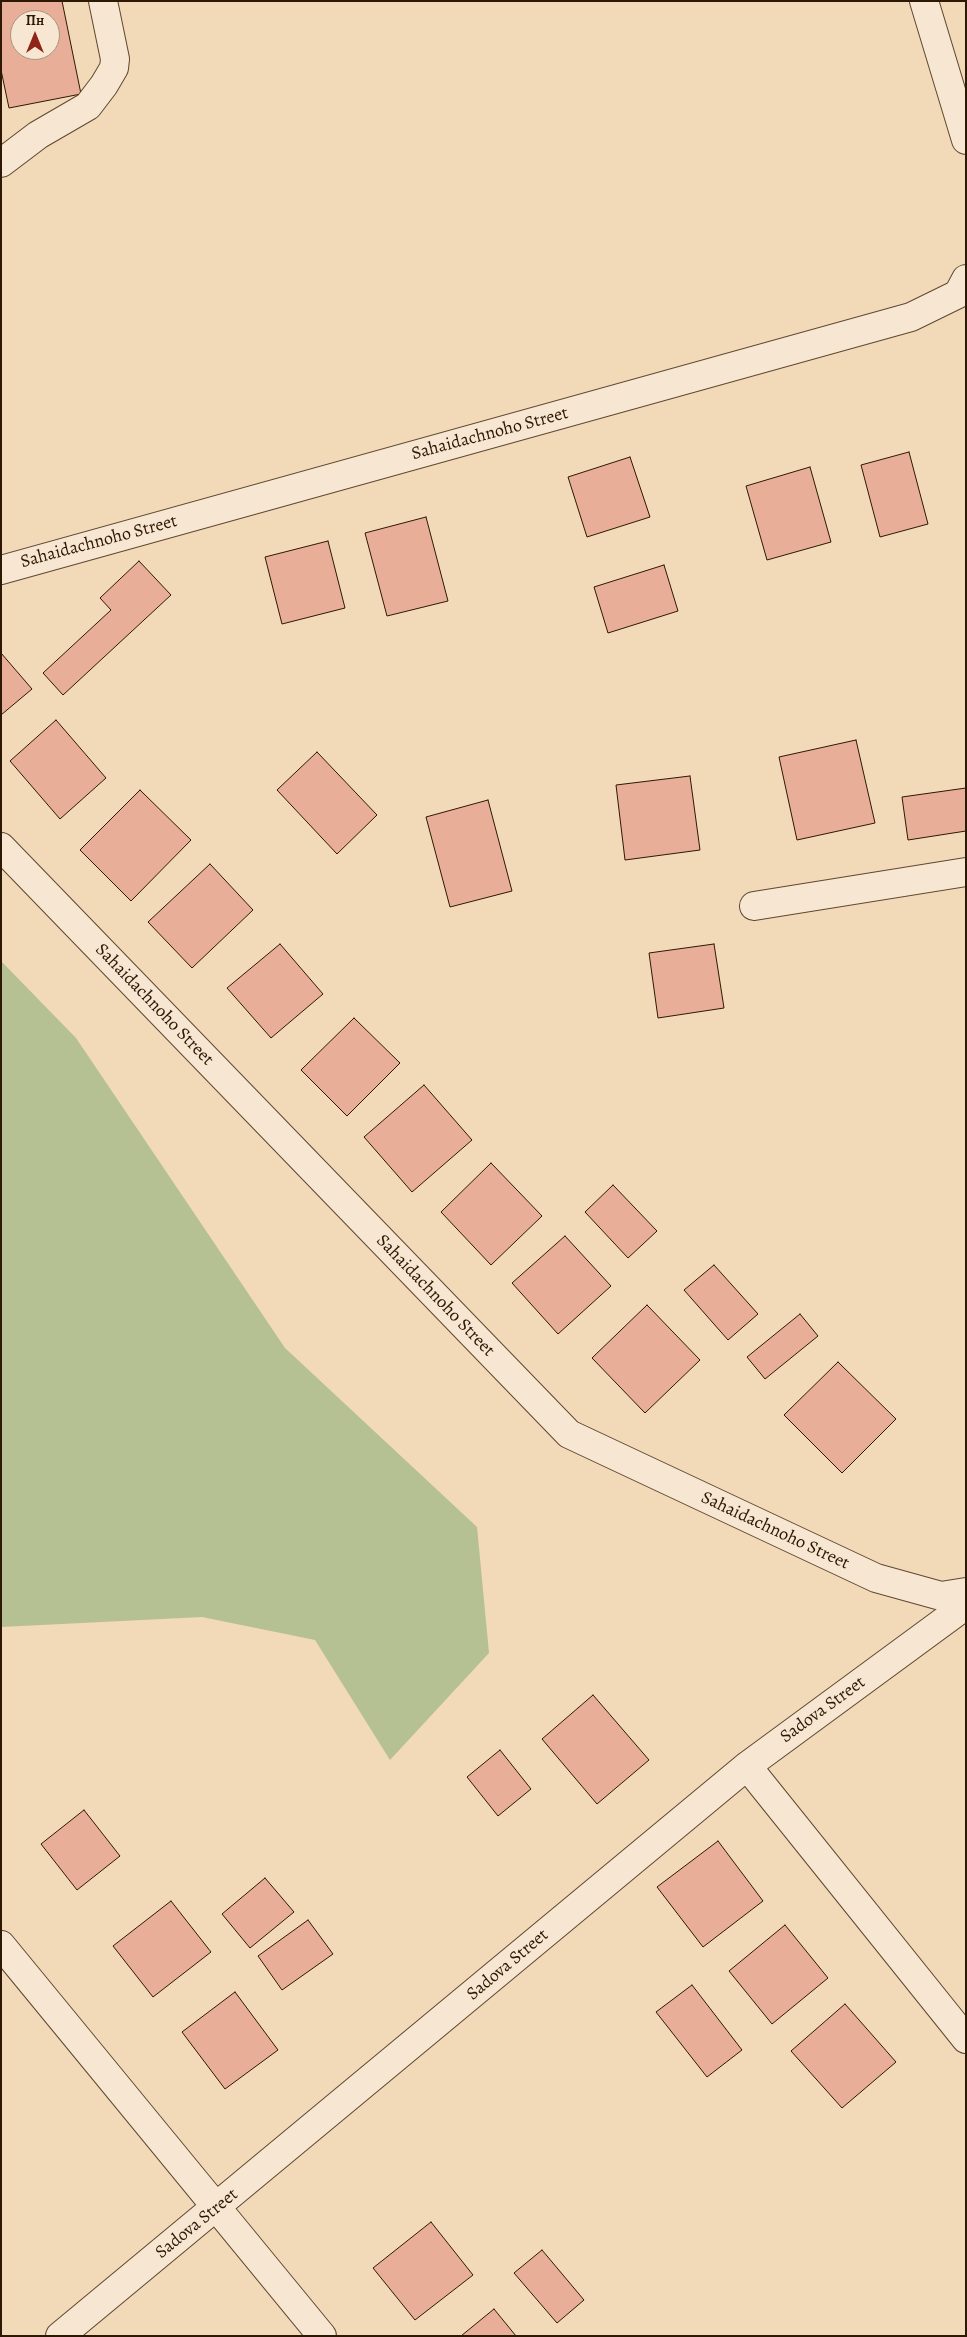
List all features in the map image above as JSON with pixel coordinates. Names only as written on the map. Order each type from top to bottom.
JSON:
[{"type":"street","points":[[1,163],[38,135],[88,106],[108,80],[114,68],[115,58],[103,1]]},
{"type":"street","points":[[924,1],[966,140]]},
{"type":"street","name":"Sahaidachnoho Street","points":[[1,570],[911,317],[958,294],[966,279]]},
{"type":"street","name":"Sahaidachnoho Street","points":[[1,847],[569,1434],[876,1578],[942,1596],[966,1592]]},
{"type":"street","points":[[754,906],[966,872]]},
{"type":"street","name":"Sadova Street","points":[[60,2336],[218,2207],[747,1766],[966,1605]]},
{"type":"street","points":[[747,1766],[966,2039]]},
{"type":"street","points":[[1,1945],[322,2336]]},
{"type":"green space","points":[[1,961],[76,1038],[285,1348],[477,1527],[489,1653],[390,1760],[315,1640],[202,1617],[1,1627]]},
{"type":"building","points":[[1,1],[62,1],[81,94],[9,108],[1,70]]},
{"type":"building","points":[[909,452],[928,524],[880,537],[861,465]]},
{"type":"building","points":[[630,457],[650,517],[587,537],[568,477]]},
{"type":"building","points":[[810,467],[831,542],[767,560],[746,486]]},
{"type":"building","points":[[426,517],[448,601],[387,616],[365,533]]},
{"type":"building","points":[[328,541],[345,608],[282,624],[265,557]]},
{"type":"building","points":[[139,561],[171,595],[63,695],[43,673],[111,610],[100,598]]},
{"type":"building","points":[[664,565],[678,611],[608,633],[594,587]]},
{"type":"building","points":[[1,653],[32,689],[1,715]]},
{"type":"building","points":[[56,720],[106,778],[60,819],[10,761]]},
{"type":"building","points":[[856,740],[875,823],[797,840],[779,757]]},
{"type":"building","points":[[317,752],[377,815],[337,854],[277,790]]},
{"type":"building","points":[[690,776],[700,850],[625,860],[616,785]]},
{"type":"building","points":[[966,788],[966,831],[908,840],[902,797]]},
{"type":"building","points":[[140,790],[191,840],[131,901],[80,850]]},
{"type":"building","points":[[488,800],[512,891],[450,907],[426,817]]},
{"type":"building","points":[[210,864],[253,910],[192,968],[148,922]]},
{"type":"building","points":[[280,944],[323,994],[271,1038],[227,988]]},
{"type":"building","points":[[714,944],[724,1008],[658,1018],[649,953]]},
{"type":"building","points":[[354,1018],[400,1063],[347,1116],[301,1070]]},
{"type":"building","points":[[424,1085],[472,1140],[412,1192],[364,1137]]},
{"type":"building","points":[[491,1163],[542,1216],[491,1265],[441,1212]]},
{"type":"building","points":[[613,1185],[657,1231],[628,1258],[585,1212]]},
{"type":"building","points":[[565,1236],[611,1286],[558,1334],[512,1283]]},
{"type":"building","points":[[714,1265],[758,1314],[728,1340],[684,1290]]},
{"type":"building","points":[[647,1305],[700,1360],[645,1413],[592,1358]]},
{"type":"building","points":[[800,1314],[818,1336],[765,1379],[747,1357]]},
{"type":"building","points":[[838,1362],[896,1419],[842,1473],[784,1415]]},
{"type":"building","points":[[593,1695],[649,1760],[597,1804],[542,1739]]},
{"type":"building","points":[[500,1750],[531,1789],[498,1816],[467,1777]]},
{"type":"building","points":[[84,1810],[120,1856],[77,1890],[41,1844]]},
{"type":"building","points":[[718,1841],[763,1901],[703,1947],[657,1887]]},
{"type":"building","points":[[265,1878],[294,1912],[250,1948],[222,1914]]},
{"type":"building","points":[[171,1901],[211,1952],[153,1997],[113,1946]]},
{"type":"building","points":[[308,1920],[333,1954],[282,1990],[258,1956]]},
{"type":"building","points":[[785,1925],[828,1978],[772,2024],[729,1971]]},
{"type":"building","points":[[692,1985],[742,2050],[707,2077],[656,2012]]},
{"type":"building","points":[[235,1992],[278,2050],[225,2089],[182,2032]]},
{"type":"building","points":[[845,2004],[896,2062],[842,2108],[791,2051]]},
{"type":"building","points":[[431,2222],[473,2275],[415,2320],[373,2268]]},
{"type":"building","points":[[542,2250],[584,2300],[557,2323],[514,2273]]},
{"type":"building","points":[[494,2309],[516,2336],[461,2336]]}]
